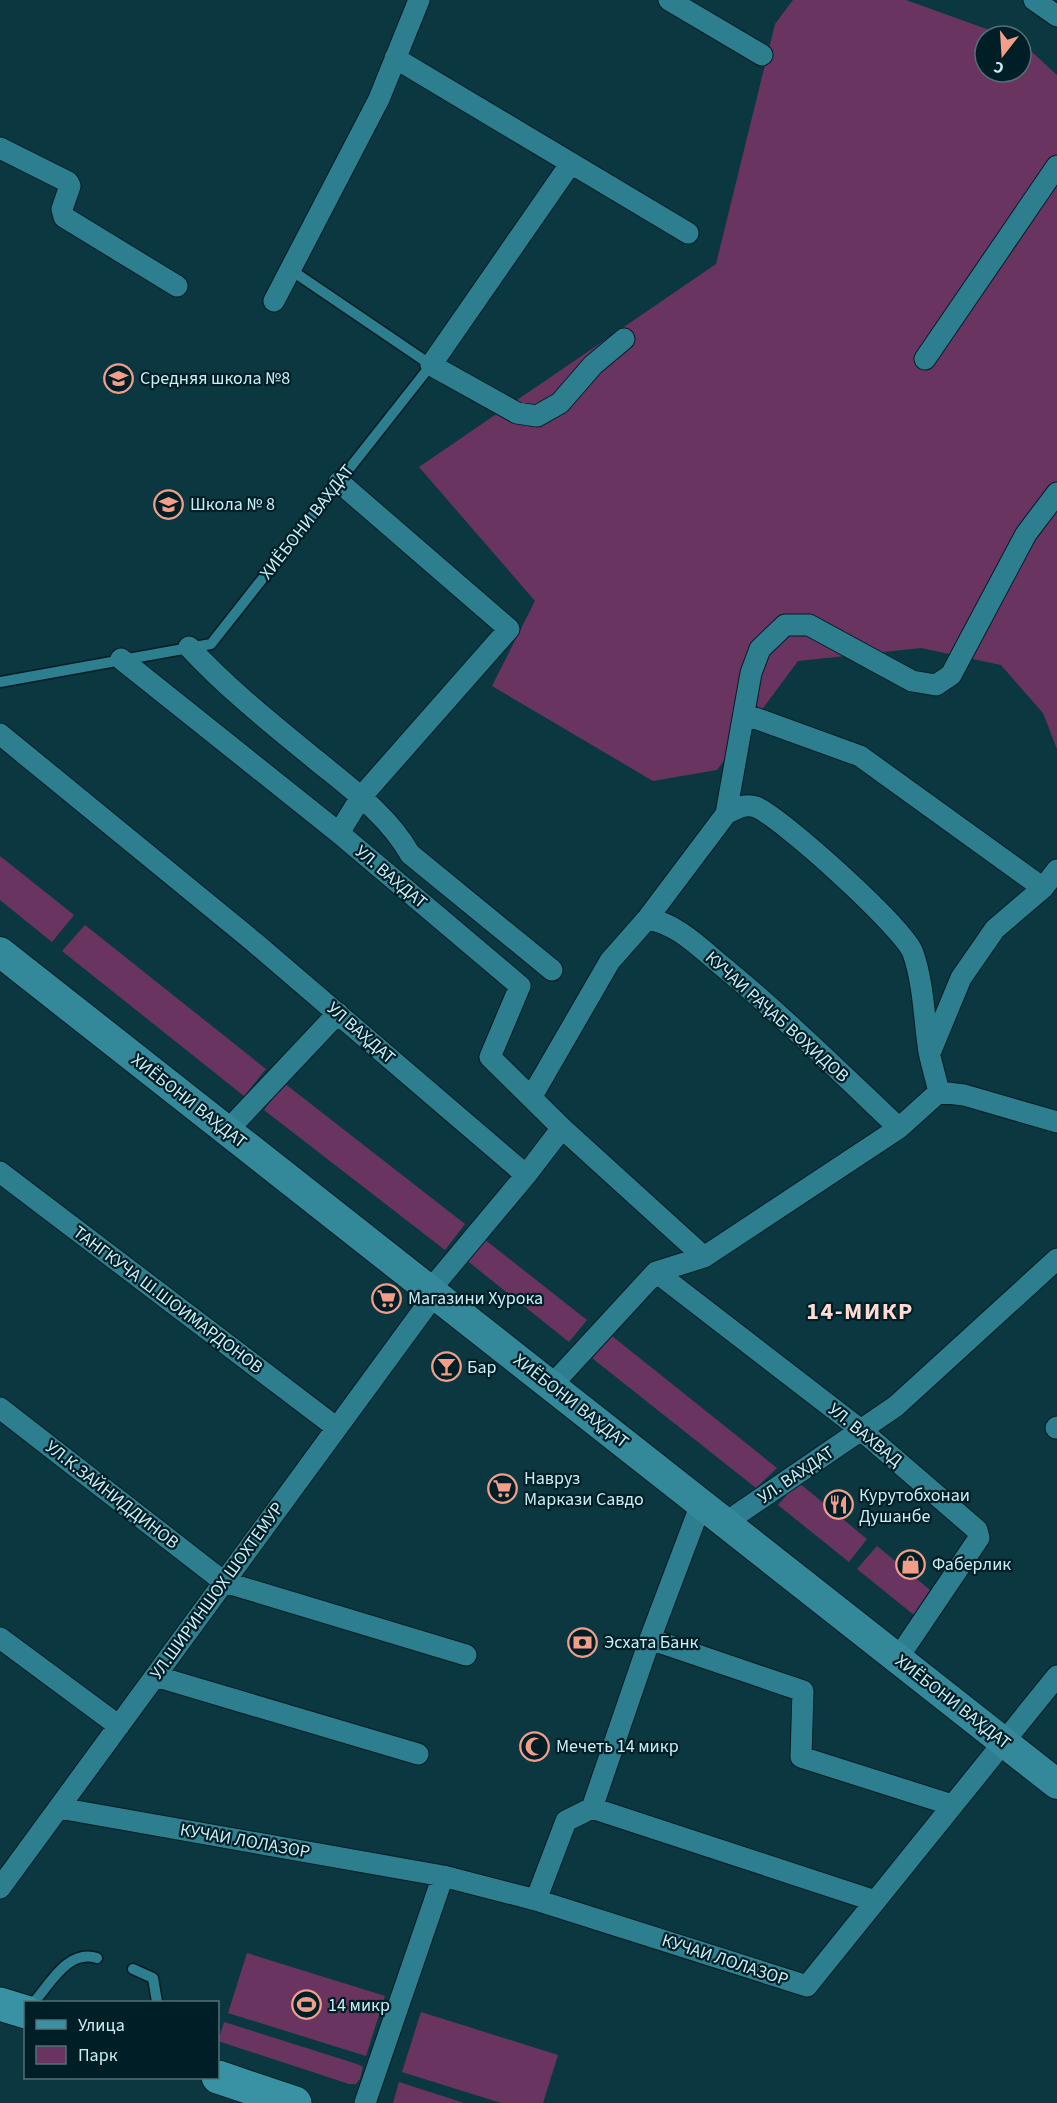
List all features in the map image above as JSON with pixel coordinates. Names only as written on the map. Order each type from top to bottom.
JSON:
[{"type":"main road","name":"ХИЁБОНИ ВАҲДАТ","points":[[0,952],[1057,1784]]},
{"type":"main road","points":[[0,2004],[24,2012]]},
{"type":"main road","points":[[219,2077],[296,2103]]},
{"type":"street","points":[[274,301],[379,99],[418,0]]},
{"type":"street","points":[[669,0],[762,55]]},
{"type":"street","points":[[1034,0],[1057,16]]},
{"type":"street","points":[[395,58],[688,233]]},
{"type":"street","points":[[0,148],[68,182],[70,186],[62,209],[64,218],[177,286]]},
{"type":"street","points":[[571,163],[431,366],[517,413],[537,416],[560,403],[593,365],[624,339]]},
{"type":"street","points":[[925,359],[1057,166]]},
{"type":"street","points":[[339,482],[510,629],[362,797],[339,833]]},
{"type":"street","points":[[726,814],[751,674],[760,649],[785,625],[809,625],[912,681],[936,686],[951,675],[1026,534],[1057,493]]},
{"type":"street","points":[[189,647],[223,683],[362,797],[404,843],[410,854],[552,970]]},
{"type":"street","name":"УЛ. ВАХДАТ","points":[[121,659],[339,833],[520,986],[490,1057],[562,1128]]},
{"type":"street","points":[[744,714],[860,756],[1043,888]]},
{"type":"street","name":"УЛ ВАҲДАТ","points":[[0,734],[338,1013],[526,1175]]},
{"type":"street","points":[[532,1096],[610,961],[647,919],[726,814],[744,805],[756,807],[813,851],[868,900],[912,951],[939,1092]]},
{"type":"street","points":[[930,1054],[961,978],[995,929],[1043,888],[1057,870]]},
{"type":"street","name":"КУЧАИ РАҶАБ ВОҲИДОВ","points":[[647,919],[662,921],[685,936],[767,1003],[899,1128]]},
{"type":"street","points":[[227,1131],[338,1013]]},
{"type":"street","points":[[551,1386],[656,1272],[705,1257],[899,1128],[939,1092],[964,1095],[1057,1122]]},
{"type":"street","points":[[432,1292],[562,1128],[705,1257]]},
{"type":"street","name":"ТАНГКУЧА Ш.ШОИМАРДОНОВ","points":[[0,1172],[337,1428]]},
{"type":"street","name":"УЛ. ВАХДАТ","points":[[725,1523],[896,1406],[1057,1259]]},
{"type":"street","name":"УЛ. ВАХВАД","points":[[656,1272],[861,1430],[977,1530],[980,1535],[898,1658]]},
{"type":"street","name":"УЛ.ШИРИНШОХ ШОХТЕМУР","points":[[3,1878],[59,1808],[337,1428],[432,1292]]},
{"type":"street","name":"УЛ.К.ЗАЙНИДДИНОВ","points":[[0,1408],[224,1582]]},
{"type":"street","points":[[536,1900],[566,1821],[592,1808],[701,1504]]},
{"type":"street","points":[[224,1582],[466,1655]]},
{"type":"street","points":[[0,1638],[118,1726]]},
{"type":"street","points":[[649,1644],[803,1691],[801,1757],[948,1809]]},
{"type":"street","points":[[155,1676],[418,1754]]},
{"type":"street","name":"КУЧАИ ЛОЛАЗОР","points":[[59,1808],[443,1876],[536,1900],[807,1986],[1057,1676]]},
{"type":"street","points":[[592,1808],[875,1901]]},
{"type":"street","points":[[365,2103],[443,1876]]},
{"type":"lane","points":[[291,270],[431,366]]},
{"type":"lane","name":"ХИЁБОНИ ВАХДАТ","points":[[0,682],[211,644],[431,366]]},
{"type":"lane","points":[[35,2001],[70,1960],[87,1955],[97,1958]]},
{"type":"lane","points":[[133,1969],[153,1978],[157,2001]]},
{"type":"green space","points":[[793,0],[906,0],[973,24],[973,84],[1033,84],[1033,53],[1057,75],[1057,749],[1043,713],[1001,665],[921,648],[798,661],[717,770],[653,781],[492,686],[535,601],[419,467],[716,264],[775,24]]},
{"type":"green space","points":[[0,856],[74,915],[52,942],[0,900]]},
{"type":"green space","points":[[85,925],[266,1069],[244,1096],[62,951]]},
{"type":"green space","points":[[284,1083],[465,1224],[445,1250],[264,1110]]},
{"type":"green space","points":[[484,1239],[587,1320],[569,1342],[465,1259]]},
{"type":"green space","points":[[612,1336],[777,1468],[756,1488],[592,1358]]},
{"type":"green space","points":[[798,1482],[867,1539],[849,1562],[778,1505]]},
{"type":"green space","points":[[877,1546],[930,1590],[914,1615],[857,1569]]},
{"type":"green space","name":"14 микр","points":[[247,1953],[385,1996],[366,2056],[228,2013]]},
{"type":"green space","points":[[421,2012],[558,2055],[543,2103],[501,2103],[402,2072]]},
{"type":"green space","points":[[224,2022],[363,2067],[356,2084],[349,2084],[219,2041]]},
{"type":"green space","points":[[399,2082],[464,2103],[393,2103]]},
{"type":"place","name":"Средняя школа №8","points":[[119,378]]},
{"type":"place","name":"Школа № 8","points":[[169,504]]},
{"type":"place","name":"Магазини Хурока","points":[[387,1298]]},
{"type":"place","name":"Бар","points":[[446,1367]]},
{"type":"place","name":"Навруз Маркази Савдо","points":[[503,1488]]},
{"type":"place","name":"Курутобхонаи Душанбе","points":[[838,1505]]},
{"type":"place","name":"Фаберлик","points":[[911,1564]]},
{"type":"place","name":"Эсхата Банк","points":[[583,1642]]},
{"type":"place","name":"Мечеть 14 микр","points":[[535,1746]]},
{"type":"place","name":"14 микр","points":[[307,2005]]},
{"type":"district","name":"14-МИКР","points":[[860,1311]]}]
